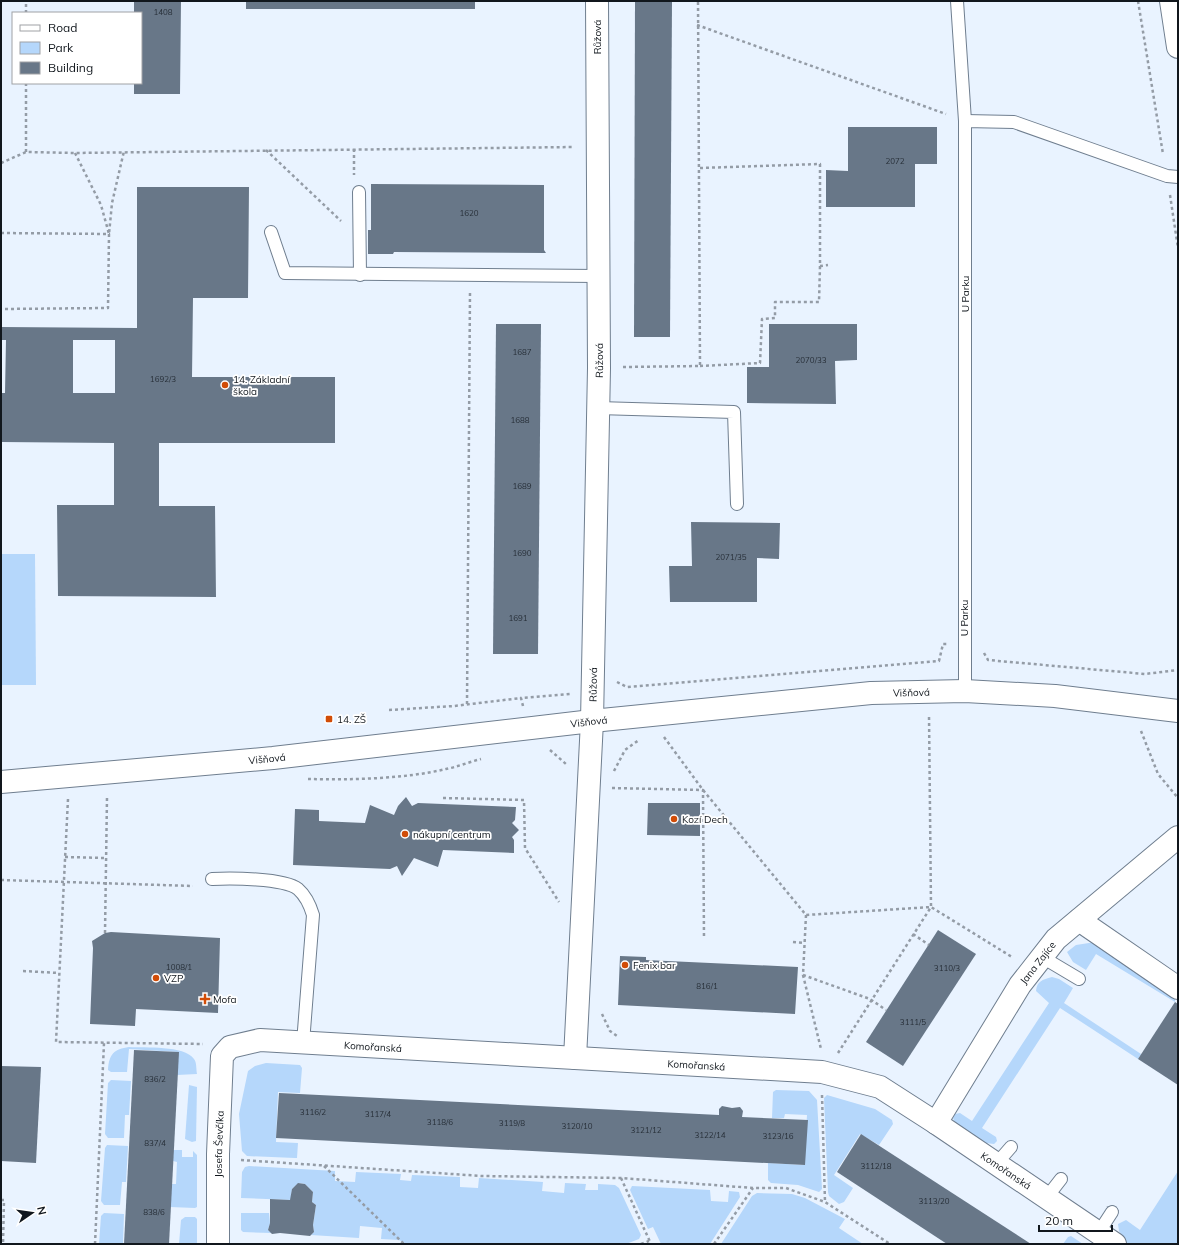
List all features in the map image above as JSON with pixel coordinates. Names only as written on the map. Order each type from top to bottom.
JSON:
[{"type":"street","name":"Růžová","points":[[575,1058],[592,721],[599,368],[597,1]]},
{"type":"street","points":[[1171,1],[1178,47]]},
{"type":"street","name":"Višňová","points":[[1,782],[273,758],[592,721],[871,693],[965,691],[1055,696],[1178,711]]},
{"type":"street","name":"Jana Zajíce","points":[[936,1123],[1020,985],[1056,939],[1178,837]]},
{"type":"street","points":[[1079,920],[1178,988]]},
{"type":"street","name":"Komořanská","points":[[226,1052],[260,1040],[575,1058],[823,1066],[880,1088],[997,1163],[1107,1238]]},
{"type":"street","name":"Josefa Ševčíka","points":[[218,1244],[218,1154],[226,1052]]},
{"type":"lane","name":"U Parku","points":[[957,1],[965,120],[965,691]]},
{"type":"lane","points":[[965,120],[1014,122],[1172,177]]},
{"type":"lane","points":[[359,192],[360,275]]},
{"type":"lane","points":[[271,232],[285,273],[360,275],[598,276]]},
{"type":"lane","points":[[598,408],[734,412],[737,504]]},
{"type":"lane","points":[[212,879],[242,878],[289,885],[297,888],[304,895],[309,904],[313,915],[303,1043]]},
{"type":"lane","points":[[1042,957],[1079,979]]},
{"type":"lane","points":[[997,1163],[1011,1147]]},
{"type":"lane","points":[[1047,1197],[1061,1179]]},
{"type":"lane","points":[[1107,1238],[1112,1212]]},
{"type":"path","points":[[26,1],[26,12]]},
{"type":"path","points":[[698,1],[700,366]]},
{"type":"path","points":[[1138,1],[1172,177],[1178,248]]},
{"type":"path","points":[[697,25],[965,120]]},
{"type":"path","points":[[26,84],[26,152]]},
{"type":"path","points":[[1,163],[26,152],[74,153],[124,151],[597,146]]},
{"type":"path","points":[[354,149],[354,182],[359,192]]},
{"type":"path","points":[[266,150],[360,239]]},
{"type":"path","points":[[1,309],[108,308],[109,234],[112,203],[124,151]]},
{"type":"path","points":[[74,153],[101,205],[109,234]]},
{"type":"path","points":[[599,368],[760,363],[762,319],[775,318],[775,302],[819,302],[820,164],[700,168]]},
{"type":"path","points":[[1,233],[109,234]]},
{"type":"path","points":[[820,266],[828,266]]},
{"type":"path","points":[[467,704],[470,275]]},
{"type":"path","points":[[389,710],[522,698]]},
{"type":"path","points":[[823,1066],[832,1061],[870,999],[931,907],[929,711]]},
{"type":"path","points":[[1139,727],[1158,774],[1178,798]]},
{"type":"path","points":[[662,735],[703,790],[806,915],[803,975],[823,1066],[825,1202]]},
{"type":"path","points":[[611,777],[625,750],[641,739]]},
{"type":"path","points":[[549,749],[564,760],[567,766]]},
{"type":"path","points":[[478,760],[485,758]]},
{"type":"path","points":[[610,782],[608,788],[703,790]]},
{"type":"path","points":[[703,790],[704,939]]},
{"type":"path","points":[[105,933],[107,794]]},
{"type":"path","points":[[443,798],[524,800],[525,848],[562,906]]},
{"type":"path","points":[[68,799],[56,1042],[209,1044],[226,1052]]},
{"type":"path","points":[[65,857],[106,858]]},
{"type":"path","points":[[1,880],[193,886]]},
{"type":"path","points":[[806,915],[931,907],[1017,961]]},
{"type":"path","points":[[913,934],[928,945]]},
{"type":"path","points":[[793,942],[804,943]]},
{"type":"path","points":[[23,971],[59,973]]},
{"type":"path","points":[[803,975],[870,999],[886,1010]]},
{"type":"path","points":[[600,1009],[610,1031],[619,1038]]},
{"type":"path","points":[[95,1244],[104,1043]]},
{"type":"path","points":[[218,1154],[226,1159],[482,1176],[621,1178],[753,1188],[786,1188],[825,1202],[890,1244]]},
{"type":"path","points":[[323,1166],[404,1244]]},
{"type":"path","points":[[621,1178],[650,1242],[641,1244]]},
{"type":"path","points":[[714,1244],[753,1188]]},
{"type":"path","points":[[1,1200],[4,1200],[3,1244]]},
{"type":"green space","points":[[1,554],[35,554],[36,685],[1,685]]},
{"type":"green space","points":[[1102,941],[1175,993],[1175,1002],[1096,954],[1086,970],[1073,962],[1067,952],[1076,945]]},
{"type":"green space","points":[[1052,977],[1059,979],[1073,988],[1064,1003],[1141,1054],[1138,1059],[1060,1008],[982,1128],[996,1137],[997,1141],[994,1144],[986,1143],[955,1123],[953,1118],[955,1114],[960,1113],[972,1121],[1049,1003],[1036,991],[1041,981]]},
{"type":"green space","points":[[129,1047],[164,1048],[182,1051],[194,1059],[197,1074],[177,1075],[178,1052],[129,1049],[127,1072],[111,1072],[108,1070],[113,1053],[120,1049]]},
{"type":"green space","points":[[266,1063],[300,1065],[302,1068],[300,1093],[278,1092],[276,1142],[298,1143],[297,1158],[247,1156],[242,1151],[239,1114],[248,1071],[255,1066]]},
{"type":"green space","points":[[111,1080],[131,1081],[129,1115],[125,1115],[124,1138],[108,1138],[105,1134],[108,1083]]},
{"type":"green space","points":[[189,1085],[197,1087],[196,1141],[192,1142],[185,1139]]},
{"type":"green space","points":[[776,1090],[809,1091],[817,1100],[822,1189],[819,1192],[798,1185],[771,1183],[768,1180],[768,1163],[804,1165],[807,1115],[785,1114],[784,1118],[772,1118],[773,1092]]},
{"type":"green space","points":[[827,1095],[875,1109],[892,1120],[893,1124],[879,1145],[860,1134],[834,1175],[853,1188],[844,1202],[839,1204],[829,1196],[828,1192],[824,1098]]},
{"type":"green space","points":[[107,1145],[128,1146],[126,1182],[122,1182],[120,1205],[104,1205],[101,1201],[105,1148]]},
{"type":"green space","points":[[173,1150],[182,1150],[182,1157],[193,1157],[193,1151],[197,1155],[197,1207],[195,1208],[170,1207],[171,1184],[176,1184],[177,1162],[173,1161]]},
{"type":"green space","points":[[245,1167],[335,1171],[335,1181],[355,1182],[356,1172],[401,1174],[400,1180],[411,1181],[412,1175],[460,1177],[460,1187],[478,1188],[479,1178],[543,1182],[542,1191],[564,1193],[565,1183],[586,1184],[585,1190],[598,1190],[598,1184],[615,1185],[619,1188],[641,1235],[639,1239],[626,1244],[407,1244],[399,1240],[381,1239],[382,1228],[360,1226],[359,1238],[311,1235],[314,1232],[313,1225],[316,1205],[312,1202],[313,1192],[305,1184],[299,1183],[292,1189],[291,1200],[241,1198],[242,1172]]},
{"type":"green space","points":[[1178,1171],[1178,1244],[1128,1244],[1119,1231],[1118,1224],[1126,1220],[1140,1230]]},
{"type":"green space","points":[[632,1186],[710,1190],[711,1201],[728,1202],[729,1191],[739,1192],[740,1197],[710,1244],[661,1244],[653,1227],[648,1229],[630,1190]]},
{"type":"green space","points":[[757,1193],[792,1194],[805,1198],[845,1219],[839,1228],[863,1244],[721,1244],[752,1196]]},
{"type":"green space","points":[[104,1213],[124,1214],[123,1244],[99,1244],[101,1216]]},
{"type":"green space","points":[[241,1213],[269,1213],[270,1223],[268,1230],[272,1233],[243,1232],[241,1230]]},
{"type":"green space","points":[[185,1217],[195,1217],[197,1219],[197,1244],[179,1244],[181,1220]]},
{"type":"green space","points":[[1071,1236],[1083,1244],[1063,1244],[1068,1237]]},
{"type":"building","points":[[134,1],[181,1],[180,94],[134,94],[134,84],[142,84],[142,12],[134,12]]},
{"type":"building","points":[[246,1],[475,1],[475,9],[246,9]]},
{"type":"building","points":[[635,1],[672,1],[670,337],[634,337]]},
{"type":"building","points":[[848,127],[937,127],[937,164],[915,164],[915,207],[826,207],[826,170],[848,171]]},
{"type":"building","points":[[371,184],[544,185],[544,250],[546,253],[394,252],[393,254],[368,254],[368,230],[371,230]]},
{"type":"building","name":"14. Základní škola","points":[[137,187],[249,187],[248,298],[193,298],[192,377],[335,377],[335,443],[159,443],[159,506],[215,506],[216,597],[58,596],[57,505],[114,505],[114,443],[1,442],[1,393],[5,393],[6,340],[1,340],[1,327],[137,328]],"holes":[[[73,340],[115,340],[115,393],[73,393]]]},
{"type":"building","points":[[496,324],[541,324],[538,654],[493,654]]},
{"type":"building","points":[[769,324],[857,324],[857,360],[835,361],[836,404],[747,403],[747,367],[769,367]]},
{"type":"building","points":[[691,522],[780,523],[779,559],[757,558],[757,602],[670,602],[669,566],[692,566]]},
{"type":"building","name":"nákupní centrum","points":[[406,797],[412,806],[418,803],[516,807],[515,820],[512,823],[519,830],[512,837],[514,840],[514,853],[443,850],[438,867],[414,858],[402,876],[397,866],[390,869],[293,865],[295,809],[319,810],[319,821],[365,823],[370,805],[394,815],[398,806]]},
{"type":"building","name":"Kozí Dech","points":[[648,803],[700,803],[700,836],[647,835]]},
{"type":"building","points":[[938,930],[976,954],[903,1066],[866,1042]]},
{"type":"building","name":"VZP","points":[[111,932],[220,938],[218,1013],[136,1009],[135,1026],[90,1024],[92,941],[105,933]]},
{"type":"building","points":[[620,956],[646,957],[646,960],[798,967],[795,1014],[618,1005]]},
{"type":"building","points":[[1175,1002],[1178,1004],[1178,1085],[1138,1059]]},
{"type":"building","points":[[134,1050],[179,1052],[169,1244],[124,1244]]},
{"type":"building","points":[[1,1066],[41,1067],[36,1163],[1,1161]]},
{"type":"building","points":[[279,1093],[719,1115],[719,1109],[722,1106],[732,1108],[740,1107],[743,1111],[742,1117],[808,1120],[805,1165],[276,1138]]},
{"type":"building","points":[[861,1134],[1031,1244],[947,1244],[837,1172]]},
{"type":"building","points":[[298,1183],[305,1184],[313,1192],[312,1202],[316,1205],[313,1225],[314,1232],[310,1236],[280,1233],[272,1234],[268,1230],[270,1223],[270,1199],[290,1200],[292,1189]]},
{"type":"place","name":"14. Základní škola","points":[[225,385]]},
{"type":"place","name":"14. ZŠ","points":[[329,719]]},
{"type":"place","name":"Kozí Dech","points":[[674,819]]},
{"type":"place","name":"nákupní centrum","points":[[405,834]]},
{"type":"place","name":"Fenix bar","points":[[625,965]]},
{"type":"place","name":"VZP","points":[[156,978]]},
{"type":"place","name":"Mofa","points":[[205,999]]}]
